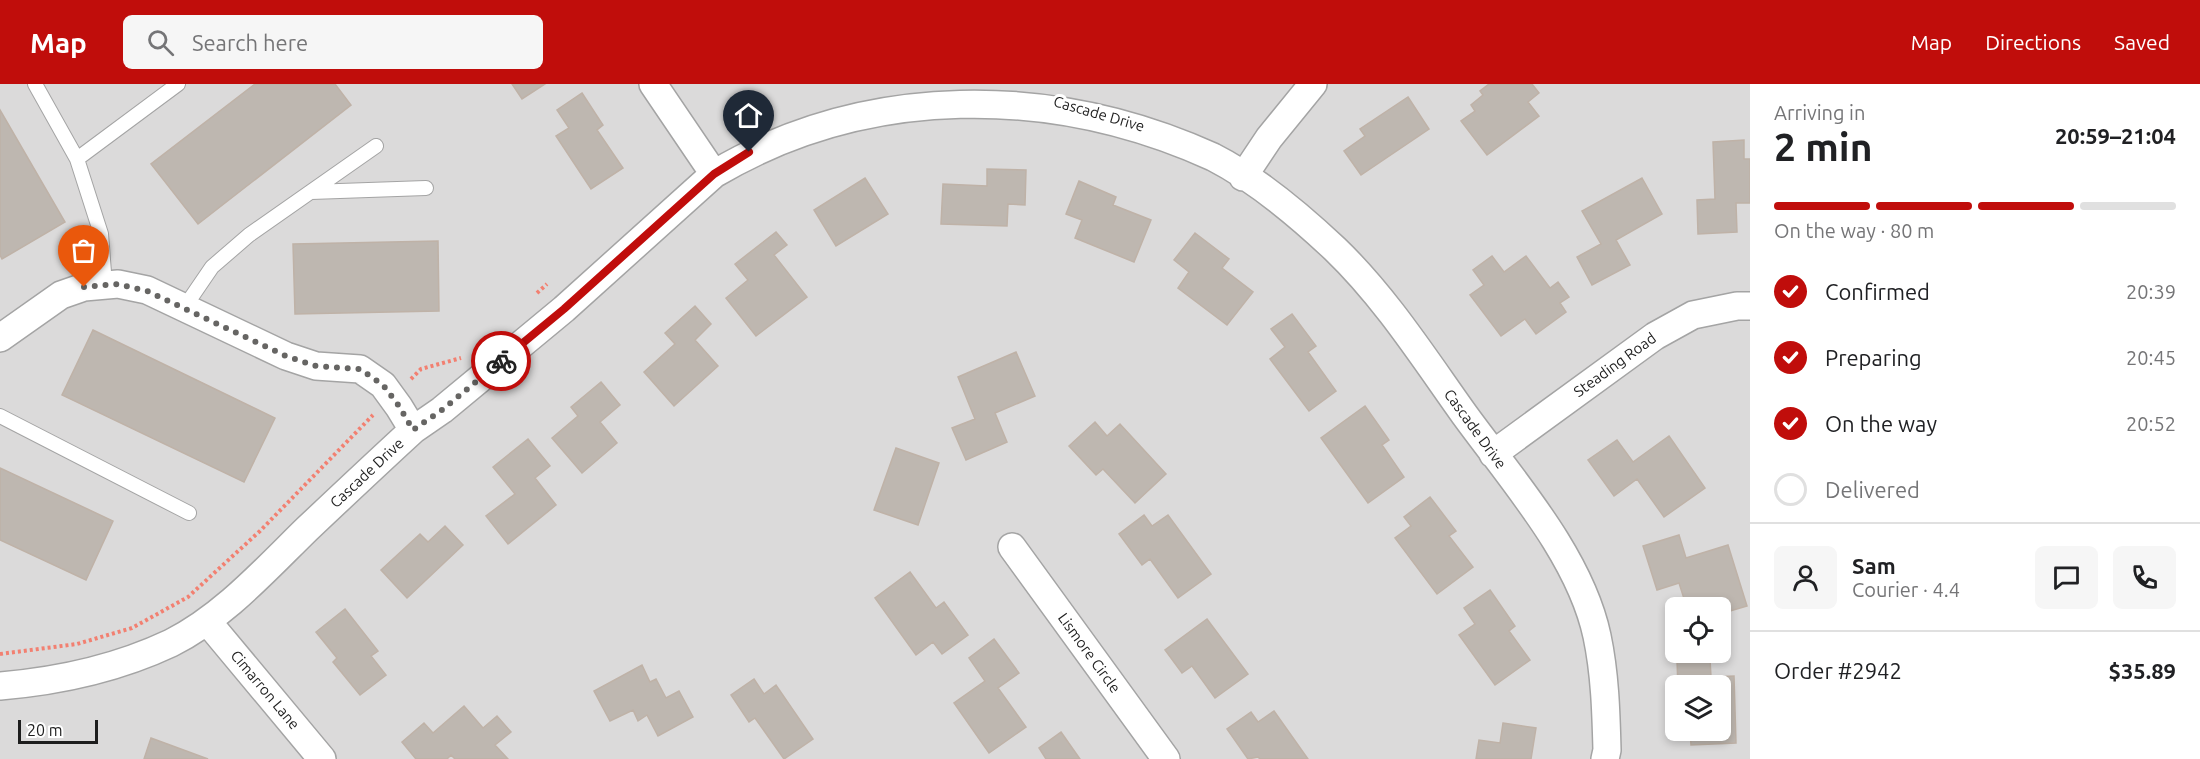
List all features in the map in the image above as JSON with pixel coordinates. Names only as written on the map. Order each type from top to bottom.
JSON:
[{"type":"street","points":[[653,84],[714,174]]},
{"type":"street","points":[[1243,177],[1269,138],[1313,84]]},
{"type":"street","name":"Cascade Drive","points":[[0,686],[70,678],[122,664],[172,642],[207,621],[257,578],[413,430],[442,410],[564,309],[714,174],[730,163],[787,130],[846,109],[924,89],[973,91],[1023,95],[1075,104],[1148,126],[1216,158],[1279,201],[1336,251],[1387,308],[1548,529],[1577,579],[1597,634],[1606,692],[1607,750],[1605,759]]},
{"type":"street","points":[[0,338],[61,296],[84,287],[118,284],[147,291],[286,356],[316,366],[360,369],[383,385],[413,430]]},
{"type":"street","name":"Steading Road","points":[[1493,454],[1655,336],[1693,315],[1737,306],[1750,306]]},
{"type":"street","name":"Lismore Circle","points":[[1012,547],[1166,759]]},
{"type":"street","name":"Cimarron Lane","points":[[207,621],[322,759]]},
{"type":"lane","points":[[35,84],[77,159],[101,234],[105,285]]},
{"type":"lane","points":[[77,159],[178,84]]},
{"type":"lane","points":[[184,308],[212,267],[249,235],[376,146]]},
{"type":"lane","points":[[311,192],[426,188]]},
{"type":"lane","points":[[0,416],[189,513]]},
{"type":"path","points":[[531,299],[548,284]]},
{"type":"path","points":[[0,654],[77,644],[132,628],[188,597],[260,531],[391,396],[421,369],[464,357]]},
{"type":"shaded area","points":[[0,84],[1750,84],[1750,759],[0,759]]},
{"type":"building","points":[[255,84],[335,84],[351,105],[198,224],[151,164]]},
{"type":"building","points":[[512,84],[545,84],[522,99]]},
{"type":"building","points":[[1489,84],[1532,84],[1539,93],[1528,102],[1539,116],[1487,155],[1461,121],[1475,111],[1471,105],[1483,95],[1480,91]]},
{"type":"building","points":[[582,93],[603,125],[597,130],[623,168],[591,189],[556,136],[569,128],[557,110]]},
{"type":"building","points":[[1408,97],[1429,129],[1361,175],[1344,151],[1365,136],[1360,129]]},
{"type":"building","points":[[0,110],[65,222],[2,259],[0,255]]},
{"type":"building","points":[[1744,140],[1744,159],[1750,159],[1750,203],[1736,203],[1737,232],[1698,234],[1697,200],[1715,199],[1713,142]]},
{"type":"building","points":[[987,169],[1026,170],[1025,205],[1008,204],[1007,226],[941,224],[943,184],[987,186]]},
{"type":"building","points":[[865,178],[888,214],[836,246],[814,210]]},
{"type":"building","points":[[1642,178],[1662,214],[1616,240],[1630,265],[1592,285],[1577,257],[1601,244],[1582,211]]},
{"type":"building","points":[[1079,181],[1116,197],[1113,205],[1151,220],[1134,262],[1075,238],[1082,220],[1066,214]]},
{"type":"building","points":[[776,232],[787,245],[774,255],[807,297],[756,336],[726,298],[748,280],[735,264]]},
{"type":"building","points":[[1195,233],[1229,259],[1222,268],[1253,292],[1227,325],[1178,288],[1189,272],[1174,260]]},
{"type":"building","points":[[438,241],[439,311],[295,314],[293,244]]},
{"type":"building","points":[[1492,256],[1504,272],[1526,256],[1550,288],[1558,282],[1569,297],[1560,303],[1566,312],[1536,334],[1525,319],[1501,336],[1470,295],[1484,285],[1473,270]]},
{"type":"building","points":[[695,306],[711,324],[695,340],[718,366],[674,406],[644,372],[675,344],[665,333]]},
{"type":"building","points":[[1292,314],[1316,346],[1308,352],[1336,391],[1309,411],[1270,359],[1285,347],[1271,329]]},
{"type":"building","points":[[93,330],[275,418],[244,482],[62,395]]},
{"type":"building","points":[[1016,352],[1035,396],[995,413],[1007,442],[966,460],[952,428],[975,419],[958,377]]},
{"type":"building","points":[[601,382],[620,405],[600,422],[617,443],[582,473],[552,438],[578,416],[571,407]]},
{"type":"building","points":[[1365,406],[1389,440],[1382,445],[1404,477],[1368,503],[1321,438]]},
{"type":"building","points":[[1095,422],[1107,436],[1120,424],[1166,474],[1135,503],[1103,469],[1096,475],[1069,446]]},
{"type":"building","points":[[1669,436],[1705,488],[1664,517],[1637,479],[1614,496],[1588,460],[1617,440],[1633,462]]},
{"type":"building","points":[[528,439],[550,466],[535,478],[556,505],[508,544],[486,516],[515,494],[493,467]]},
{"type":"building","points":[[896,448],[939,463],[918,525],[874,510]]},
{"type":"building","points":[[0,468],[113,521],[86,580],[0,540]]},
{"type":"building","points":[[1430,497],[1456,531],[1449,536],[1473,567],[1437,594],[1395,538],[1411,526],[1404,517]]},
{"type":"building","points":[[1144,515],[1152,526],[1168,515],[1211,574],[1178,598],[1150,559],[1142,565],[1119,534]]},
{"type":"building","points":[[445,526],[463,545],[407,598],[381,570],[420,534],[428,542]]},
{"type":"building","points":[[1679,535],[1686,558],[1728,545],[1747,606],[1731,611],[1731,597],[1683,597],[1679,583],[1657,590],[1643,546]]},
{"type":"building","points":[[910,572],[936,608],[944,602],[968,635],[942,654],[933,642],[916,655],[875,598]]},
{"type":"building","points":[[1490,590],[1515,626],[1509,631],[1530,660],[1495,685],[1459,635],[1475,624],[1464,608]]},
{"type":"building","points":[[345,609],[378,651],[371,656],[386,675],[360,695],[333,662],[337,658],[316,632]]},
{"type":"building","points":[[1207,619],[1248,674],[1215,698],[1192,666],[1182,673],[1165,650]]},
{"type":"building","points":[[994,639],[1019,673],[998,688],[1026,727],[989,753],[954,703],[985,681],[969,658]]},
{"type":"building","points":[[1677,663],[1710,663],[1711,675],[1678,675]]},
{"type":"building","points":[[642,665],[650,682],[656,679],[666,698],[679,691],[693,717],[658,736],[647,715],[638,721],[633,710],[610,721],[594,691]]},
{"type":"building","points":[[1731,676],[1734,676],[1736,743],[1691,745],[1691,741],[1731,741]]},
{"type":"building","points":[[754,679],[764,694],[776,685],[813,739],[784,759],[755,718],[749,722],[731,695]]},
{"type":"building","points":[[464,706],[483,728],[497,716],[511,732],[495,745],[508,759],[455,759],[451,755],[447,759],[416,759],[402,742],[424,723],[433,733]]},
{"type":"building","points":[[1274,711],[1308,759],[1260,759],[1258,757],[1248,759],[1227,729],[1251,712],[1258,722]]},
{"type":"building","points":[[1503,723],[1536,728],[1531,759],[1476,759],[1479,740],[1500,743]]},
{"type":"building","points":[[1061,732],[1080,759],[1046,759],[1039,748]]},
{"type":"building","points":[[151,738],[208,759],[144,759]]},
{"type":"way so far","points":[[84,287],[118,284],[147,291],[286,356],[316,366],[360,369],[383,385],[413,430],[442,410],[501,361]]},
{"type":"route","points":[[501,361],[564,309],[714,174],[749,152]]}]
